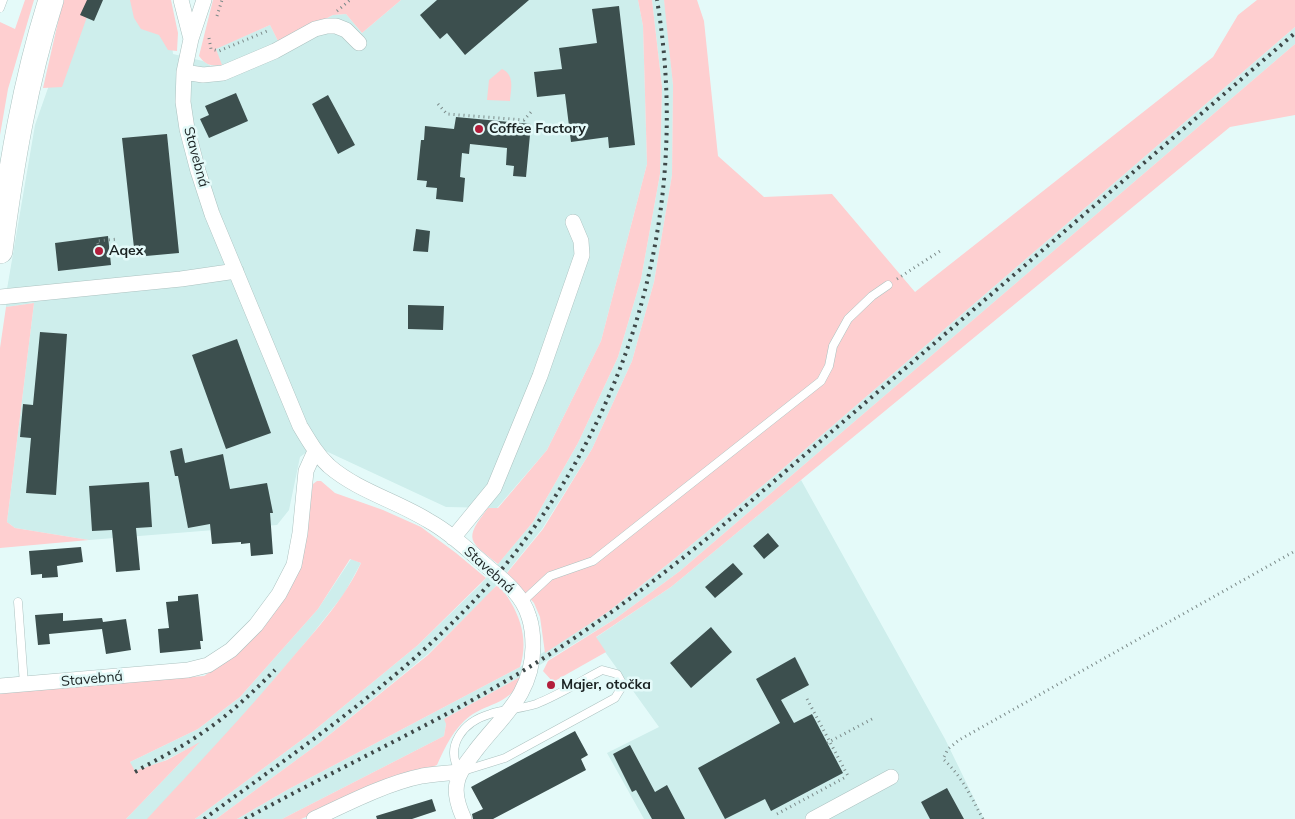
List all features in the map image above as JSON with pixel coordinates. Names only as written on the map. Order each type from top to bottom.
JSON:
[{"type":"main road","points":[[0,251],[20,121],[50,0]]},
{"type":"street","name":"Stavebná","points":[[181,0],[190,39]]},
{"type":"street","name":"Stavebná","points":[[204,0],[190,39],[184,72],[183,102],[187,129],[212,214],[300,426],[315,451],[329,466],[352,482],[430,521],[506,582],[522,602],[530,618],[533,636],[532,665],[528,680],[521,694],[460,772]]},
{"type":"street","points":[[184,72],[203,75],[222,73],[275,51],[315,30],[327,26],[336,26],[346,30],[359,43]]},
{"type":"street","points":[[453,538],[494,488],[540,376],[582,255],[581,241],[573,222]]},
{"type":"street","points":[[0,297],[181,279],[236,271]]},
{"type":"street","name":"Stavebná","points":[[0,686],[188,670],[208,665],[231,650],[268,610],[279,594],[294,565],[300,533],[306,471],[315,451]]},
{"type":"street","points":[[314,819],[347,803],[421,776],[460,772],[456,784],[456,797],[464,819]]},
{"type":"street","points":[[813,819],[891,777]]},
{"type":"lane","points":[[0,8],[3,0]]},
{"type":"lane","points":[[522,602],[550,576],[593,561],[821,381],[828,366],[833,346],[848,319],[872,296],[888,285]]},
{"type":"lane","points":[[18,602],[24,684]]},
{"type":"lane","points":[[602,670],[617,674],[623,685],[615,698],[505,758],[460,772],[454,763],[453,754],[456,740],[471,724],[489,714],[508,710],[536,704],[602,670]]},
{"type":"path","points":[[216,18],[222,0]]},
{"type":"path","points":[[210,35],[208,40],[211,50],[214,52],[267,31]]},
{"type":"path","points":[[438,104],[447,114],[524,120],[532,111]]},
{"type":"path","points":[[98,244],[98,241],[118,239]]},
{"type":"path","points":[[888,285],[940,251]]},
{"type":"path","points":[[983,819],[966,786],[954,769],[943,759],[948,749],[959,740],[1295,551]]},
{"type":"path","points":[[776,814],[846,777],[807,699]]},
{"type":"path","points":[[828,742],[872,720]]},
{"type":"shaded area","points":[[25,0],[34,0],[8,89],[0,135],[0,22],[15,29]]},
{"type":"shaded area","points":[[63,0],[93,0],[62,87],[43,88]]},
{"type":"shaded area","points":[[79,0],[163,0],[169,20],[173,54],[203,61],[211,66],[217,54],[215,49],[270,25],[279,43],[333,15],[346,14],[362,33],[401,0],[638,0],[643,26],[647,164],[601,341],[547,450],[497,508],[446,507],[315,446],[300,457],[289,510],[277,525],[89,540],[15,528],[7,522],[34,303],[6,307],[7,289],[35,125]]},
{"type":"shaded area","points":[[130,0],[171,0],[178,33],[177,51],[168,50],[159,35],[141,29],[134,18]]},
{"type":"shaded area","points":[[213,0],[401,0],[362,33],[346,14],[333,15],[279,43],[270,25],[216,49],[222,65],[209,65],[199,56]]},
{"type":"shaded area","points":[[638,0],[652,0],[662,87],[660,174],[641,279],[618,357],[578,443],[533,522],[498,564],[476,545],[473,539],[475,527],[488,508],[498,508],[547,450],[601,341],[647,164],[643,26]]},
{"type":"shaded area","points":[[652,0],[664,0],[666,12],[673,85],[672,175],[654,282],[632,361],[592,449],[542,529],[491,592],[428,654],[318,744],[216,819],[195,819],[311,733],[418,645],[481,584],[533,522],[578,443],[618,357],[641,279],[660,174],[662,87]]},
{"type":"shaded area","points":[[664,0],[697,0],[704,21],[718,156],[764,197],[832,194],[915,292],[1213,57],[1238,15],[1257,0],[1295,0],[1295,27],[780,471],[609,611],[545,653],[540,617],[534,603],[507,573],[543,529],[592,449],[632,361],[654,282],[672,175],[673,85]]},
{"type":"shaded area","points":[[1295,27],[1295,44],[680,571],[615,619],[520,677],[445,719],[444,736],[282,819],[237,819],[287,790],[520,667],[609,611],[780,471]]},
{"type":"shaded area","points":[[1295,44],[1295,115],[1230,127],[671,587],[596,637],[606,652],[553,682],[543,671],[548,661],[615,619],[680,571]]},
{"type":"shaded area","points":[[502,69],[511,79],[510,101],[487,100],[489,80]]},
{"type":"shaded area","points":[[34,303],[7,522],[15,528],[89,540],[0,548],[0,348],[6,307]]},
{"type":"shaded area","points":[[801,480],[945,739],[984,819],[644,819],[607,753],[659,727],[595,638],[671,587]]},
{"type":"shaded area","points":[[321,481],[335,493],[383,510],[421,527],[486,578],[418,645],[311,733],[195,819],[147,819],[275,679],[311,636],[339,601],[361,563],[350,559],[318,609],[240,697],[198,729],[130,762],[135,771],[167,760],[200,742],[126,819],[0,819],[0,692],[204,676],[236,655],[258,632],[305,532],[313,484]]},
{"type":"shaded area","points":[[351,559],[361,563],[344,594],[229,733],[148,819],[126,819],[198,744],[135,775],[130,762],[198,729],[240,697],[318,609]]},
{"type":"shaded area","points":[[498,584],[516,613],[523,634],[523,656],[520,667],[287,790],[237,819],[216,819],[318,744],[428,655]]},
{"type":"shaded area","points":[[520,677],[517,686],[506,697],[470,716],[459,726],[437,765],[301,819],[282,819],[444,736],[446,724],[444,719]]},
{"type":"building","points":[[87,0],[103,0],[94,21],[80,15]]},
{"type":"building","points":[[437,0],[529,0],[465,55],[447,33],[440,39],[420,15]]},
{"type":"building","points":[[619,6],[635,145],[609,148],[608,137],[571,142],[565,94],[537,97],[534,72],[562,69],[559,48],[597,43],[592,9]]},
{"type":"building","points":[[236,93],[248,121],[209,138],[200,119],[209,115],[205,106]]},
{"type":"building","points":[[328,95],[355,145],[338,154],[312,104]]},
{"type":"building","points":[[456,117],[531,124],[526,177],[513,176],[514,166],[506,165],[507,148],[470,144],[469,154],[462,153],[460,177],[465,178],[463,202],[436,199],[437,188],[426,187],[427,181],[417,180],[421,140],[424,140],[425,126],[454,129]]},
{"type":"building","points":[[167,134],[179,253],[135,257],[122,138]]},
{"type":"building","points":[[416,229],[430,231],[428,252],[413,251]]},
{"type":"building","points":[[108,236],[111,265],[58,271],[55,243]]},
{"type":"building","points":[[408,305],[444,306],[443,330],[408,329]]},
{"type":"building","points":[[40,332],[67,334],[56,495],[26,493],[31,438],[20,437],[23,404],[33,405]]},
{"type":"building","points":[[237,339],[271,433],[226,449],[192,355]]},
{"type":"building","points":[[182,448],[185,463],[223,454],[230,489],[267,483],[273,513],[270,513],[273,554],[251,556],[250,543],[212,544],[210,524],[188,528],[178,476],[175,476],[170,451]]},
{"type":"building","points":[[149,482],[152,527],[136,528],[140,570],[116,572],[112,530],[92,531],[89,486]]},
{"type":"building","points":[[768,533],[779,546],[764,559],[753,546]]},
{"type":"building","points":[[81,547],[83,562],[57,566],[58,577],[42,578],[42,574],[31,575],[29,551]]},
{"type":"building","points":[[733,563],[743,574],[715,598],[705,587]]},
{"type":"building","points":[[198,594],[203,641],[200,641],[201,649],[160,653],[158,629],[169,628],[166,602],[178,601],[178,596]]},
{"type":"building","points":[[63,613],[63,621],[102,618],[103,622],[126,619],[131,650],[106,654],[102,629],[49,634],[50,644],[38,645],[35,615]]},
{"type":"building","points":[[711,627],[732,652],[691,688],[670,663]]},
{"type":"building","points":[[795,657],[809,685],[781,700],[794,723],[812,714],[843,773],[771,811],[765,799],[725,819],[698,768],[780,723],[756,679]]},
{"type":"building","points":[[575,731],[588,755],[581,759],[586,770],[493,819],[473,819],[472,814],[483,809],[471,787]]},
{"type":"building","points":[[630,745],[655,792],[667,785],[685,819],[652,819],[636,790],[632,792],[613,754]]},
{"type":"building","points":[[947,788],[964,819],[930,819],[921,802]]},
{"type":"building","points":[[432,799],[436,811],[412,819],[377,819],[376,816]]},
{"type":"railway","points":[[204,819],[360,703],[448,627],[507,563],[557,493],[599,418],[630,339],[653,257],[665,173],[666,87],[657,0]]},
{"type":"railway","points":[[245,819],[496,687],[555,651],[625,602],[715,532],[1295,33]]},
{"type":"railway","points":[[135,772],[186,744],[222,719],[275,670]]},
{"type":"place","name":"Coffee Factory","points":[[479,129]]},
{"type":"place","name":"Aqex","points":[[99,251]]},
{"type":"place","name":"Majer, otočka","points":[[551,685]]}]
